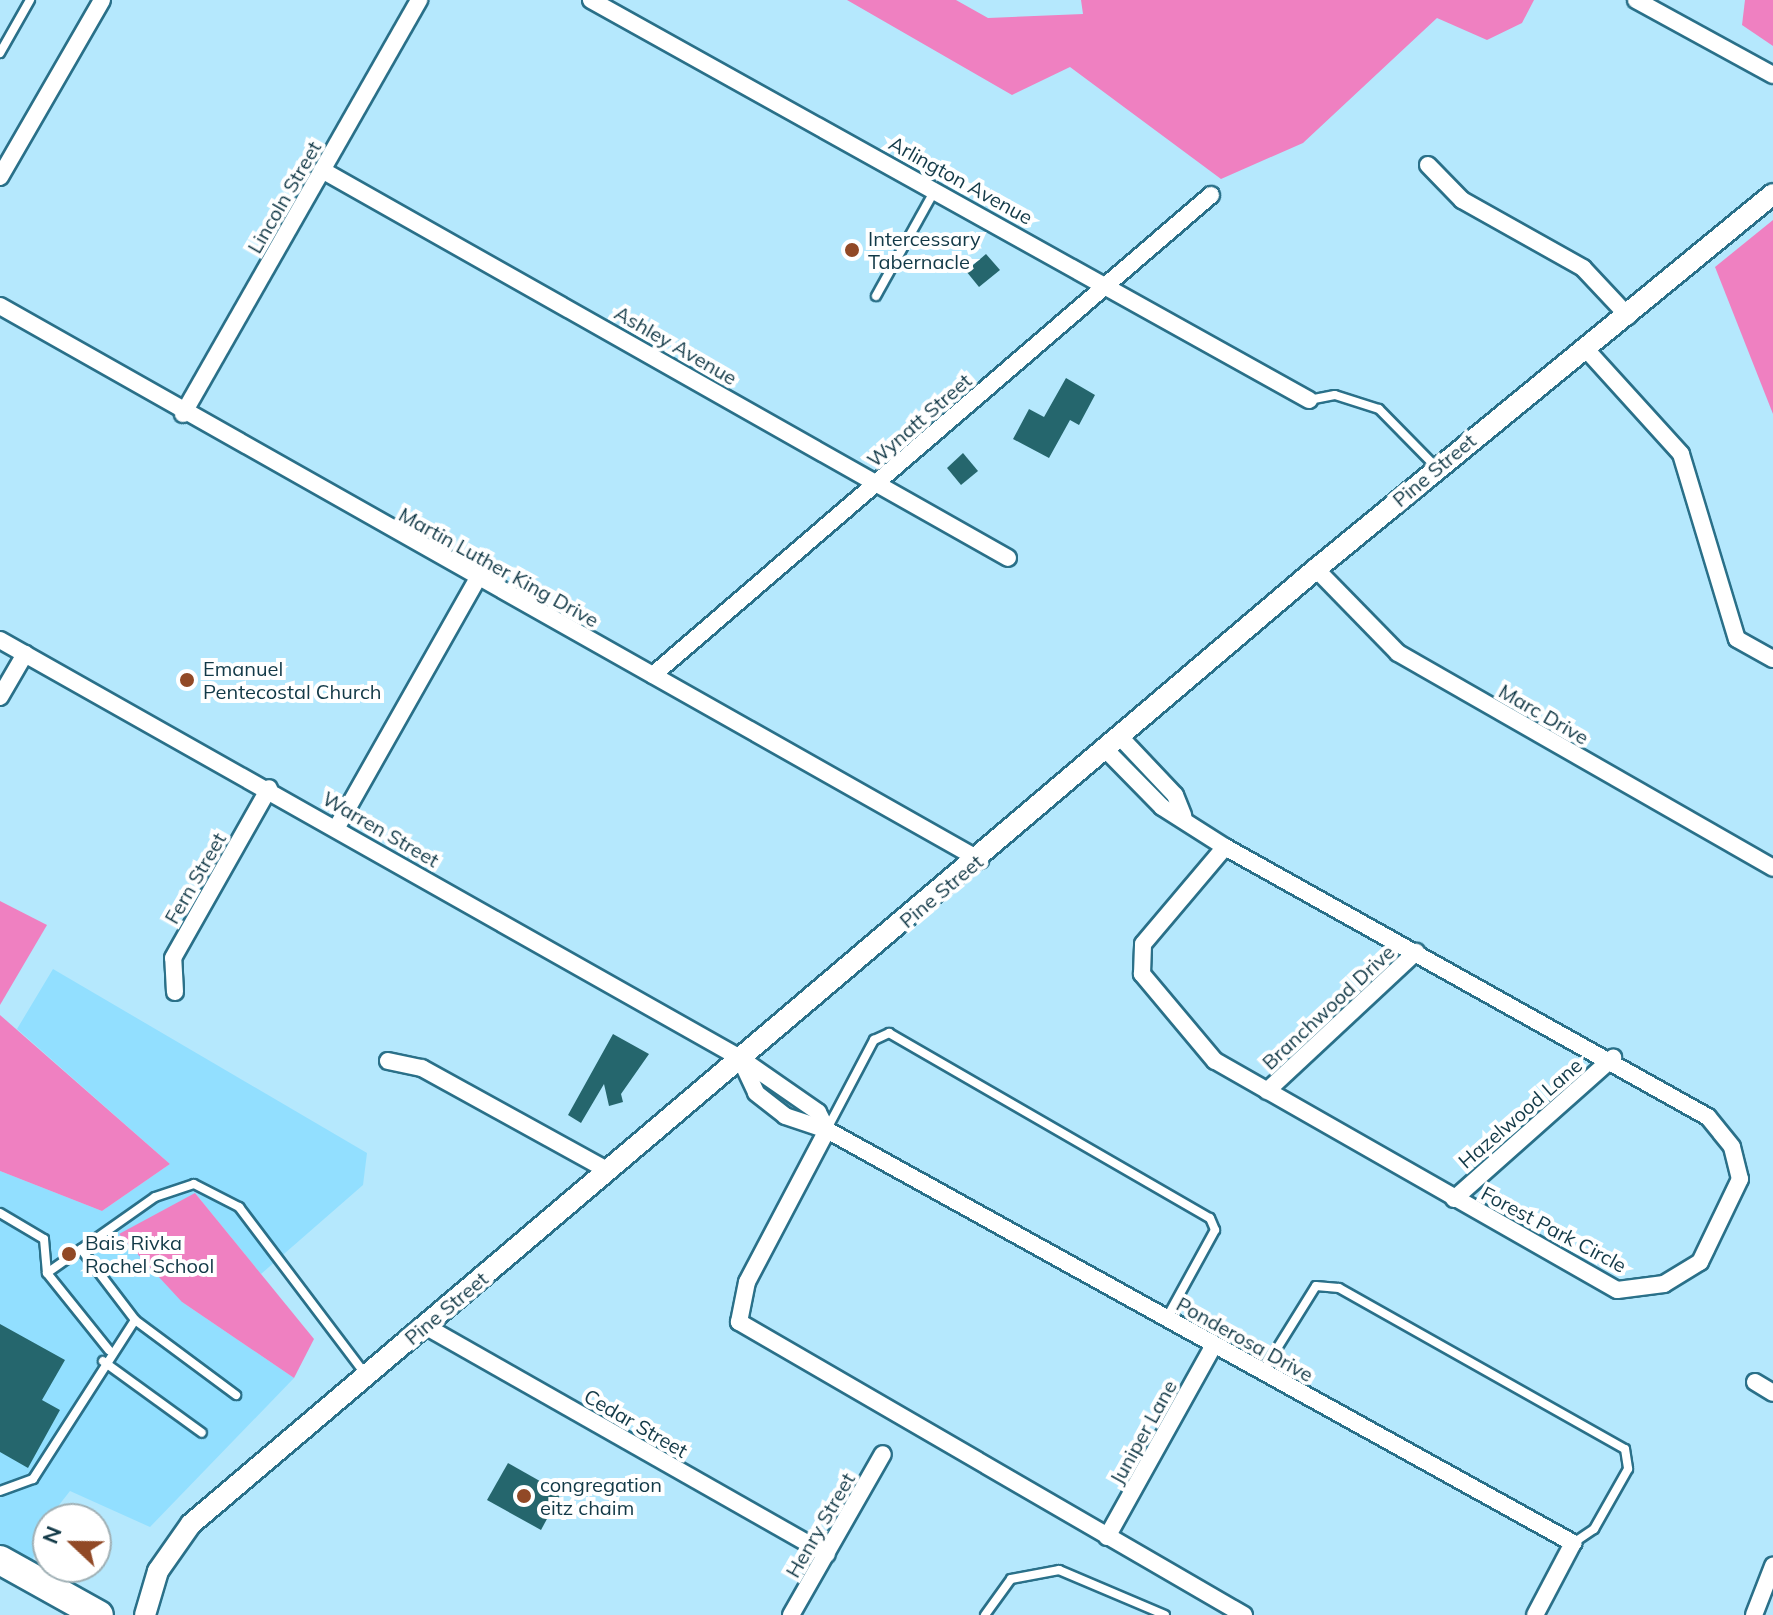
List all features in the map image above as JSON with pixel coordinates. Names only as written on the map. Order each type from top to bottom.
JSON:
[{"type":"highway","points":[[0,1560],[99,1615]]},
{"type":"street","points":[[0,177],[102,0]]},
{"type":"street","name":"Lincoln Street","points":[[183,414],[419,0]]},
{"type":"street","name":"Arlington Avenue","points":[[591,0],[936,188],[1309,400]]},
{"type":"street","points":[[1636,0],[1773,75]]},
{"type":"street","points":[[1428,165],[1462,200],[1583,268],[1628,316]]},
{"type":"street","name":"Ashley Avenue","points":[[322,170],[1008,558]]},
{"type":"street","name":"Pine Street","points":[[145,1615],[158,1571],[191,1524],[740,1058],[1115,746],[1316,569],[1773,194]]},
{"type":"street","name":"Wynatt Street","points":[[653,675],[1211,195]]},
{"type":"street","name":"Martin Luther King Drive","points":[[0,306],[183,414],[980,860]]},
{"type":"street","points":[[1585,348],[1681,454],[1737,639],[1773,659]]},
{"type":"street","name":"Marc Drive","points":[[1316,569],[1398,653],[1773,868]]},
{"type":"street","points":[[337,827],[478,578]]},
{"type":"street","name":"Warren Street","points":[[0,640],[269,788],[740,1058]]},
{"type":"street","points":[[0,697],[25,654]]},
{"type":"street","name":"Forest Park Circle","points":[[1115,746],[1162,807],[1183,815],[1225,847],[1613,1058],[1708,1117],[1732,1147],[1740,1179],[1700,1262],[1664,1284],[1617,1290],[1215,1061],[1142,974],[1143,944],[1225,847]]},
{"type":"street","name":"Fern Street","points":[[175,992],[173,958],[269,788]]},
{"type":"street","name":"Branchwood Drive","points":[[1267,1091],[1416,952]]},
{"type":"street","name":"Ponderosa Drive","points":[[740,1058],[818,1112],[827,1130],[1573,1543]]},
{"type":"street","name":"Hazelwood Lane","points":[[1454,1199],[1613,1058]]},
{"type":"street","points":[[388,1061],[422,1068],[607,1170]]},
{"type":"street","points":[[827,1130],[747,1282],[739,1322],[1244,1615]]},
{"type":"street","name":"Cedar Street","points":[[425,1326],[827,1554]]},
{"type":"street","name":"Juniper Lane","points":[[1107,1537],[1214,1345]]},
{"type":"street","points":[[1755,1382],[1773,1393]]},
{"type":"street","name":"Henry Street","points":[[791,1615],[883,1454]]},
{"type":"street","points":[[1535,1615],[1573,1543]]},
{"type":"street","points":[[1754,1615],[1773,1566]]},
{"type":"lane","points":[[0,53],[30,0]]},
{"type":"lane","points":[[876,296],[936,188]]},
{"type":"lane","points":[[1309,400],[1335,395],[1379,409],[1437,468]]},
{"type":"lane","points":[[827,1130],[874,1040],[889,1033],[1210,1218],[1210,1242],[1166,1319]]},
{"type":"lane","points":[[47,1273],[155,1197],[194,1184],[215,1191],[239,1207],[366,1376]]},
{"type":"lane","points":[[0,1213],[44,1239],[47,1273],[109,1350]]},
{"type":"lane","points":[[81,1249],[135,1320],[236,1395]]},
{"type":"lane","points":[[1263,1372],[1316,1286],[1339,1288],[1625,1449],[1628,1469],[1594,1529],[1573,1543]]},
{"type":"lane","points":[[0,1491],[33,1479],[67,1436],[109,1350],[135,1320]]},
{"type":"lane","points":[[103,1361],[202,1433]]},
{"type":"lane","points":[[985,1615],[1011,1579],[1059,1570],[1165,1615]]},
{"type":"shaded area","points":[[847,0],[956,0],[988,18],[1083,14],[1081,0],[1534,0],[1522,23],[1487,40],[1437,18],[1303,143],[1221,179],[1070,67],[1012,95]]},
{"type":"shaded area","points":[[1745,0],[1773,0],[1773,46],[1742,25]]},
{"type":"shaded area","points":[[1773,220],[1773,414],[1715,267]]},
{"type":"shaded area","points":[[0,901],[47,925],[0,1005]]},
{"type":"shaded area","name":"Bais Rivka Rochel School","points":[[53,969],[367,1153],[363,1185],[261,1274],[195,1193],[182,1302],[294,1378],[150,1527],[112,1510],[112,1503],[97,1503],[70,1491],[61,1503],[32,1503],[31,1564],[0,1547],[0,1171],[102,1211],[170,1164],[17,1029]]},
{"type":"shaded area","points":[[0,1015],[170,1164],[102,1211],[0,1171]]},
{"type":"shaded area","points":[[195,1193],[314,1339],[294,1378],[182,1302],[119,1234]]},
{"type":"building","points":[[986,254],[1000,270],[979,287],[966,271]]},
{"type":"building","points":[[1066,378],[1095,395],[1079,425],[1070,420],[1049,458],[1013,439],[1029,409],[1044,417]]},
{"type":"building","points":[[963,453],[978,471],[961,485],[947,468]]},
{"type":"building","points":[[613,1034],[649,1054],[621,1094],[623,1102],[609,1106],[604,1084],[581,1123],[568,1115]]},
{"type":"building","points":[[0,1324],[65,1360],[42,1400],[60,1410],[28,1468],[0,1452]]},
{"type":"building","name":"congregation eitz chaim","points":[[508,1463],[561,1493],[541,1530],[487,1500]]},
{"type":"place","name":"Intercessary Tabernacle","points":[[852,250]]},
{"type":"place","name":"Emanuel Pentecostal Church","points":[[187,680]]},
{"type":"place","name":"Bais Rivka Rochel School","points":[[69,1254]]},
{"type":"place","name":"congregation eitz chaim","points":[[524,1496]]}]
